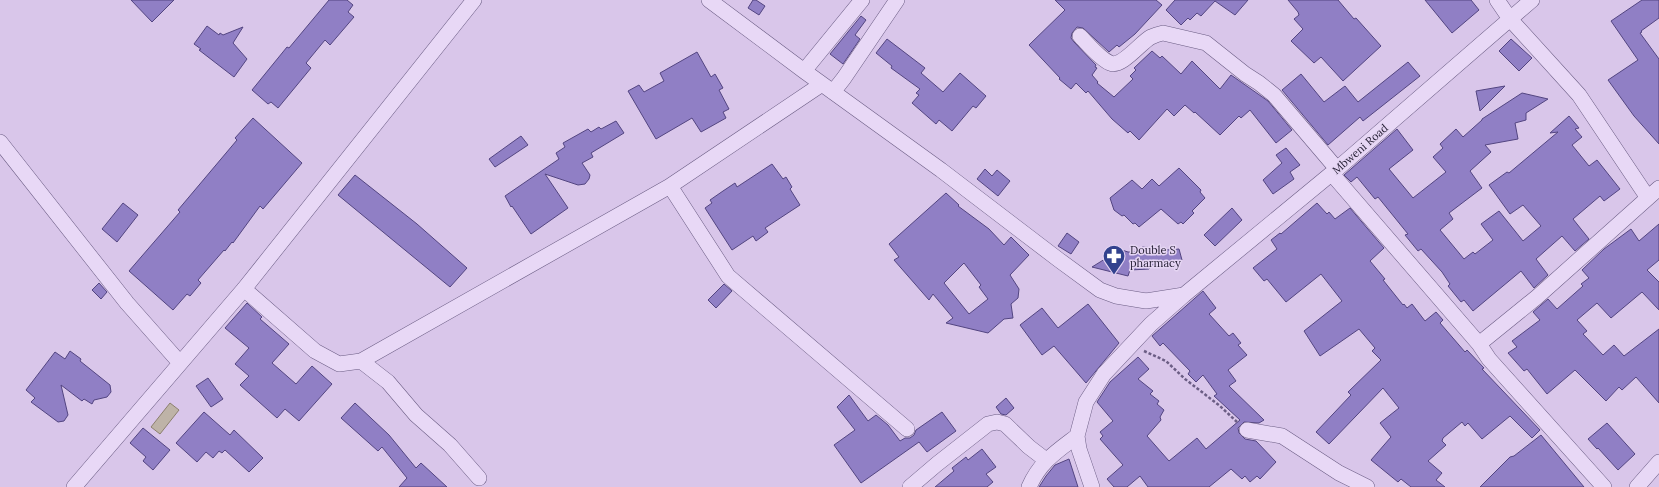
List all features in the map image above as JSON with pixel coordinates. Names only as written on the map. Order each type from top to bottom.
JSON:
[{"type":"street","points":[[74,487],[244,289],[474,0]]},
{"type":"street","points":[[708,0],[941,170],[1058,260],[1100,290],[1116,296],[1146,301],[1184,295]]},
{"type":"street","points":[[804,71],[862,0]]},
{"type":"street","points":[[244,289],[315,351],[339,364],[361,361],[670,186],[844,78],[897,0]]},
{"type":"street","points":[[1479,344],[1537,297],[1653,193],[1579,95],[1510,19],[1497,0]]},
{"type":"street","name":"Mbweni Road","points":[[1076,436],[1086,402],[1104,374],[1151,324],[1184,295],[1335,172],[1532,0]]},
{"type":"street","points":[[1080,36],[1097,53],[1110,63],[1124,60],[1150,37],[1157,34],[1163,33],[1206,43],[1274,95],[1335,172],[1479,344],[1489,359],[1604,487]]},
{"type":"street","points":[[0,142],[128,303],[180,363]]},
{"type":"street","points":[[670,186],[728,276],[907,429]]},
{"type":"street","points":[[361,361],[388,382],[416,415],[450,446],[479,478]]},
{"type":"street","points":[[910,487],[988,424],[997,422],[1005,424],[1029,447],[1046,460]]},
{"type":"street","points":[[1248,430],[1282,436],[1339,473],[1367,487]]},
{"type":"street","points":[[1029,487],[1033,478],[1046,460],[1076,436],[1078,449],[1092,487]]},
{"type":"street","points":[[1637,487],[1659,462]]},
{"type":"path","points":[[1131,345],[1166,361],[1185,379],[1248,430]]},
{"type":"shaded area","points":[[170,403],[179,410],[160,434],[151,427]]},
{"type":"building","points":[[131,0],[174,0],[152,22]]},
{"type":"building","points":[[329,0],[347,0],[353,5],[348,12],[354,17],[330,45],[325,40],[306,63],[311,68],[278,108],[271,102],[268,104],[252,90],[287,47],[289,48]]},
{"type":"building","points":[[753,0],[756,0],[765,6],[759,15],[748,8]]},
{"type":"building","points":[[1055,0],[1156,0],[1162,5],[1135,34],[1119,47],[1117,45],[1109,52],[1083,28],[1077,27],[1072,33],[1071,38],[1074,42],[1096,65],[1095,67],[1097,68],[1092,75],[1098,82],[1097,83],[1114,97],[1133,79],[1130,76],[1136,70],[1134,68],[1152,51],[1160,58],[1162,56],[1181,74],[1192,61],[1220,89],[1231,75],[1268,101],[1292,130],[1276,143],[1250,110],[1241,118],[1239,116],[1220,135],[1185,105],[1174,116],[1167,109],[1139,140],[1130,131],[1128,133],[1112,119],[1088,91],[1086,93],[1076,83],[1071,89],[1059,79],[1060,78],[1029,45],[1065,10]]},
{"type":"building","points":[[1175,0],[1248,0],[1235,15],[1215,1],[1201,16],[1197,13],[1190,20],[1188,18],[1181,25],[1166,10]]},
{"type":"building","points":[[1288,0],[1338,0],[1354,19],[1356,18],[1381,46],[1343,81],[1321,57],[1314,63],[1291,41],[1303,29],[1294,19],[1299,15]]},
{"type":"building","points":[[1425,0],[1471,0],[1479,10],[1452,33]]},
{"type":"building","points":[[1642,0],[1659,0],[1659,18],[1640,33],[1659,59],[1659,144],[1634,116],[1608,80],[1638,60],[1611,21]]},
{"type":"building","points":[[861,16],[866,20],[855,35],[860,39],[843,64],[830,54]]},
{"type":"building","points":[[207,26],[219,35],[220,33],[223,35],[243,27],[233,43],[247,59],[234,77],[199,50],[201,49],[194,44]]},
{"type":"building","points":[[887,39],[925,68],[921,73],[943,92],[960,73],[986,96],[976,108],[973,106],[952,131],[939,120],[936,124],[912,103],[919,95],[916,93],[920,89],[891,68],[892,66],[876,53]]},
{"type":"building","points":[[1511,39],[1532,58],[1519,71],[1499,51]]},
{"type":"building","points":[[697,52],[711,77],[715,74],[723,88],[719,90],[729,109],[723,112],[726,118],[701,132],[692,118],[656,139],[628,91],[639,85],[644,92],[664,81],[660,73]]},
{"type":"building","points":[[1408,62],[1420,76],[1363,121],[1360,117],[1328,145],[1282,90],[1301,74],[1324,102],[1345,86],[1358,102]]},
{"type":"building","points":[[1505,86],[1480,111],[1476,91]]},
{"type":"building","points":[[1522,93],[1548,99],[1526,113],[1526,120],[1515,123],[1518,139],[1485,145],[1491,152],[1470,171],[1482,188],[1449,213],[1453,219],[1440,230],[1464,259],[1473,252],[1475,254],[1493,240],[1481,224],[1499,211],[1523,241],[1541,226],[1523,205],[1510,214],[1489,185],[1507,172],[1509,173],[1558,132],[1550,133],[1569,116],[1579,128],[1575,129],[1582,137],[1572,145],[1589,166],[1597,160],[1620,189],[1604,201],[1600,196],[1573,219],[1589,239],[1575,251],[1562,236],[1536,259],[1548,275],[1534,288],[1521,271],[1473,311],[1464,300],[1461,302],[1448,286],[1450,284],[1442,272],[1421,249],[1418,251],[1405,235],[1408,234],[1378,197],[1375,199],[1357,177],[1351,182],[1344,175],[1397,129],[1413,150],[1389,169],[1413,198],[1446,172],[1433,157],[1443,148],[1440,144],[1456,129],[1463,137],[1482,119]]},
{"type":"building","points":[[253,118],[302,163],[263,209],[260,206],[233,243],[232,242],[225,251],[224,250],[198,280],[201,283],[190,296],[187,294],[173,310],[129,271],[180,212],[178,210],[237,140],[235,138]]},
{"type":"building","points":[[616,121],[624,133],[591,153],[593,157],[582,163],[590,175],[585,184],[578,185],[545,174],[568,208],[531,234],[512,206],[511,207],[505,196],[559,159],[556,153],[565,147],[563,143],[588,129],[591,132],[599,127],[601,129]]},
{"type":"building","points":[[521,136],[528,145],[495,167],[489,159]]},
{"type":"building","points":[[1286,148],[1300,165],[1290,172],[1294,179],[1273,194],[1263,180],[1282,163],[1276,155]]},
{"type":"building","points":[[772,164],[783,179],[786,177],[792,187],[790,189],[800,205],[765,228],[768,232],[756,241],[753,236],[732,250],[705,208],[712,203],[710,200],[735,183],[737,187]]},
{"type":"building","points":[[1179,168],[1201,190],[1200,192],[1205,198],[1192,211],[1194,213],[1183,224],[1181,222],[1178,224],[1161,209],[1139,227],[1135,223],[1133,224],[1124,215],[1122,216],[1114,210],[1110,198],[1132,180],[1142,189],[1152,179],[1159,186]]},
{"type":"building","points":[[985,169],[992,176],[997,170],[1010,181],[998,196],[977,179]]},
{"type":"building","points":[[355,175],[417,224],[467,268],[450,287],[338,195]]},
{"type":"building","points":[[946,193],[959,205],[958,206],[989,229],[1004,245],[1011,237],[1029,255],[1010,275],[1019,289],[1018,298],[1011,304],[1013,318],[1004,319],[988,333],[946,323],[953,318],[933,294],[929,300],[894,260],[899,257],[889,244]],"holes":[[[964,263],[981,285],[979,287],[988,299],[969,314],[944,283]]]},
{"type":"building","points":[[123,203],[138,215],[117,242],[102,229]]},
{"type":"building","points":[[1317,203],[1327,214],[1329,212],[1335,219],[1350,208],[1384,248],[1370,261],[1385,279],[1383,280],[1403,305],[1404,304],[1407,308],[1412,304],[1425,321],[1436,312],[1443,320],[1440,323],[1465,352],[1467,350],[1484,368],[1482,369],[1540,430],[1532,438],[1510,416],[1482,439],[1468,423],[1465,426],[1462,422],[1443,438],[1442,441],[1446,445],[1428,461],[1442,473],[1436,480],[1445,487],[1411,487],[1401,479],[1398,482],[1371,460],[1391,437],[1380,423],[1399,408],[1383,388],[1329,444],[1316,432],[1351,395],[1348,392],[1381,360],[1372,351],[1375,348],[1359,329],[1320,356],[1304,331],[1342,301],[1321,274],[1286,302],[1267,279],[1264,281],[1253,268],[1277,249],[1271,240],[1280,233],[1281,234]]},
{"type":"building","points":[[1232,208],[1242,220],[1215,246],[1204,235]]},
{"type":"building","points":[[1659,224],[1659,260],[1647,270],[1659,282],[1659,310],[1642,292],[1611,318],[1597,303],[1577,320],[1587,331],[1583,334],[1603,355],[1614,345],[1624,356],[1659,329],[1659,403],[1636,377],[1622,390],[1619,387],[1606,401],[1575,370],[1547,394],[1527,369],[1524,371],[1508,353],[1517,347],[1512,341],[1540,320],[1533,312],[1548,299],[1557,309],[1583,286],[1581,284],[1589,278],[1582,270],[1604,249],[1631,229],[1639,241]]},
{"type":"building","points":[[1067,233],[1079,242],[1071,254],[1058,246]]},
{"type":"building","points":[[1142,247],[1156,248],[1153,251],[1179,249],[1182,260],[1152,265],[1149,269],[1130,270],[1128,276],[1092,267],[1119,249],[1128,252],[1137,252]]},
{"type":"building","points":[[99,283],[107,292],[101,299],[92,290]]},
{"type":"building","points":[[724,284],[732,291],[716,308],[708,300]]},
{"type":"building","points":[[1203,291],[1216,308],[1209,314],[1229,336],[1233,333],[1241,343],[1238,345],[1247,355],[1228,370],[1236,381],[1229,386],[1264,420],[1259,423],[1244,422],[1238,428],[1239,433],[1245,439],[1256,441],[1276,462],[1260,479],[1257,476],[1250,482],[1245,476],[1242,479],[1231,469],[1209,487],[1148,487],[1140,476],[1127,487],[1114,487],[1107,479],[1123,465],[1100,439],[1103,436],[1100,432],[1113,421],[1097,402],[1110,382],[1138,357],[1149,369],[1138,379],[1153,391],[1150,394],[1159,401],[1157,404],[1164,410],[1160,417],[1161,420],[1147,436],[1169,461],[1197,438],[1206,449],[1240,420],[1214,396],[1217,394],[1203,375],[1196,382],[1188,374],[1190,371],[1163,343],[1160,346],[1152,336]]},
{"type":"building","points":[[247,303],[262,317],[260,319],[289,344],[272,363],[296,384],[312,366],[332,384],[299,421],[285,409],[277,418],[240,385],[249,376],[235,364],[249,348],[225,328]]},
{"type":"building","points":[[1088,304],[1119,343],[1086,383],[1054,346],[1042,355],[1020,325],[1042,308],[1058,328]]},
{"type":"building","points":[[70,351],[110,385],[111,392],[107,397],[94,400],[92,404],[84,399],[82,401],[61,385],[68,415],[64,421],[58,422],[31,402],[35,398],[26,390],[55,352],[65,359]]},
{"type":"building","points":[[208,378],[223,399],[211,407],[196,386]]},
{"type":"building","points":[[849,395],[868,421],[876,415],[888,425],[900,441],[905,438],[910,438],[914,435],[916,430],[942,412],[956,431],[927,452],[919,442],[861,483],[834,445],[855,430],[837,407]]},
{"type":"building","points":[[1006,398],[1014,408],[1006,415],[1001,414],[996,407]]},
{"type":"building","points":[[355,403],[389,435],[416,468],[421,463],[447,487],[399,487],[407,478],[382,447],[378,451],[341,418]]},
{"type":"building","points":[[204,412],[230,435],[234,430],[263,458],[249,472],[225,450],[222,453],[219,451],[213,458],[206,452],[197,462],[176,443]]},
{"type":"building","points":[[1607,423],[1635,454],[1618,470],[1588,439]]},
{"type":"building","points":[[143,428],[170,450],[153,470],[143,461],[146,457],[130,443]]},
{"type":"building","points":[[1541,435],[1584,487],[1480,487],[1510,457],[1514,456]]},
{"type":"building","points":[[982,449],[996,467],[986,474],[993,482],[987,487],[935,487],[954,471],[952,468],[966,457],[968,460]]},
{"type":"building","points":[[1069,459],[1078,487],[1039,487],[1055,465]]},
{"type":"place","name":"Double S pharmacy","points":[[1114,276]]}]
